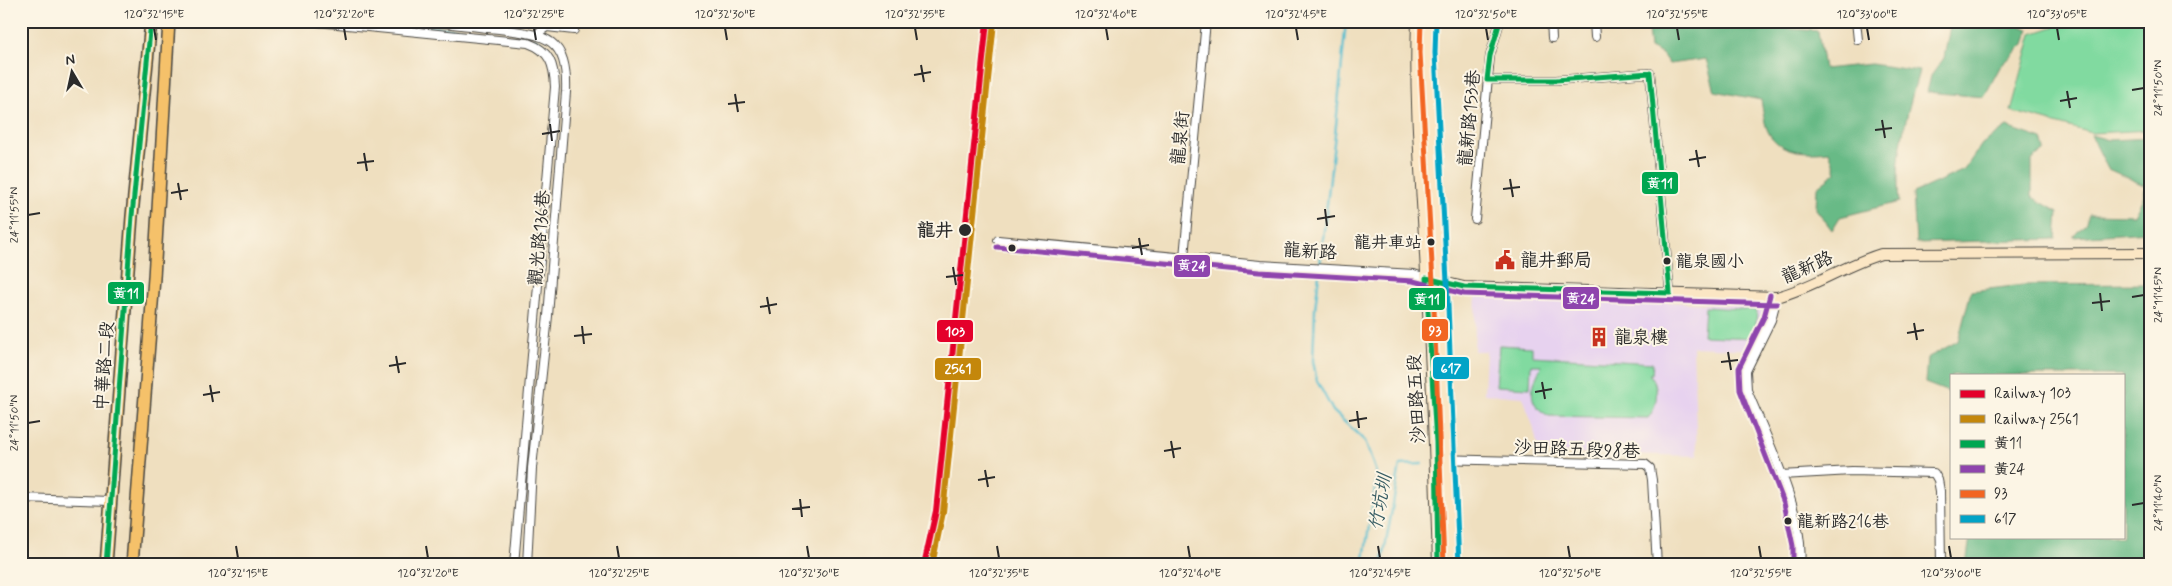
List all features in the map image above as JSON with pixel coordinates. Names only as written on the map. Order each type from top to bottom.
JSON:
[{"type":"main road","name":"中華路二段","points":[[106,565],[132,216],[151,21]]},
{"type":"main road","points":[[132,565],[154,278],[169,21]]},
{"type":"street","points":[[307,21],[528,43],[540,47],[550,58],[554,72],[555,87],[514,565]]},
{"type":"street","name":"觀光路136巷","points":[[429,21],[536,34],[554,45],[562,55],[567,74],[548,316],[532,468],[527,565]]},
{"type":"street","points":[[536,34],[547,27],[574,30],[574,21]]},
{"type":"street","name":"龍泉街","points":[[1184,257],[1206,21]]},
{"type":"street","name":"沙田路五段","points":[[1417,21],[1419,184],[1426,278],[1438,565]]},
{"type":"street","name":"沙田路五段","points":[[1429,21],[1428,47],[1432,172],[1440,282],[1452,565]]},
{"type":"street","name":"龍新路153巷","points":[[1474,219],[1490,56],[1500,21]]},
{"type":"street","points":[[1551,21],[1552,38]]},
{"type":"street","points":[[1594,21],[1595,37]]},
{"type":"street","points":[[1856,21],[1858,40]]},
{"type":"street","points":[[1416,47],[1428,47]]},
{"type":"street","points":[[1487,80],[1556,80],[1650,73],[1670,293]]},
{"type":"street","name":"龍新路","points":[[998,240],[1260,264],[1315,266],[1414,274],[1464,287],[1777,297],[1811,286],[1857,261],[1881,254],[2151,253]]},
{"type":"street","points":[[1777,297],[1770,320],[1746,371],[1747,390],[1796,518],[1802,552],[1800,565]]},
{"type":"street","name":"沙田路五段98巷","points":[[1435,459],[1645,464],[1650,468],[1652,480],[1657,565]]},
{"type":"street","points":[[1781,475],[1852,471],[1934,474],[1938,480],[1940,491],[1941,565]]},
{"type":"street","points":[[21,498],[110,501]]},
{"type":"shaded area","name":"龍泉國小","points":[[1476,293],[1775,307],[1757,350],[1693,347],[1697,456],[1539,452],[1533,426],[1523,397],[1484,394],[1486,351],[1474,351]]},
{"type":"green space","points":[[1657,21],[1771,21],[1768,27],[1818,31],[1824,69],[1871,64],[1919,71],[1906,119],[1900,152],[1898,169],[1899,202],[1840,217],[1832,230],[1816,209],[1817,187],[1836,172],[1829,151],[1797,151],[1782,146],[1775,141],[1766,127],[1761,100],[1715,91],[1706,59],[1669,64],[1662,54],[1650,48],[1648,30]]},
{"type":"green space","points":[[1951,21],[2017,21],[2020,26],[2029,29],[2024,44],[2000,67],[1984,97],[1927,92],[1931,76],[1944,58]]},
{"type":"green space","points":[[2071,21],[2151,21],[2151,130],[2092,133],[2011,111],[2032,34]]},
{"type":"green space","points":[[2007,127],[2042,139],[2045,150],[2032,160],[2032,197],[2058,212],[2056,239],[1916,243],[1913,193],[1964,170],[1982,144]]},
{"type":"green space","points":[[2091,135],[2109,140],[2151,138],[2149,232],[2073,237],[2085,224],[2089,214],[2134,215],[2143,198],[2146,186],[2108,169]]},
{"type":"green space","points":[[2151,284],[2151,565],[1966,565],[1970,538],[2124,538],[2124,374],[1950,374],[1950,393],[1925,383],[1927,358],[1958,341],[1971,291],[2023,285]]},
{"type":"green space","points":[[1705,307],[1757,310],[1755,338],[1703,336]]},
{"type":"green space","points":[[1499,345],[1532,347],[1532,356],[1653,363],[1652,374],[1649,374],[1653,379],[1656,390],[1654,408],[1648,418],[1549,416],[1536,405],[1532,393],[1535,380],[1542,365],[1531,365],[1530,388],[1496,386]]},
{"type":"waterway","points":[[355,21],[470,30]]},
{"type":"waterway","points":[[1346,21],[1315,309],[1313,361],[1317,381],[1333,411],[1365,441],[1377,475],[1363,565]]},
{"type":"waterway","points":[[534,38],[548,49],[549,53]]},
{"type":"waterway","name":"竹坑圳","points":[[1382,565],[1400,465],[1422,464]]},
{"type":"rail line","name":"103","points":[[924,565],[936,511],[987,21]]},
{"type":"rail line","name":"2561","points":[[932,565],[943,512],[994,22]]},
{"type":"transit line","name":"黃11","points":[[106,565],[132,216],[151,21]]},
{"type":"transit line","name":"93","points":[[1421,21],[1420,53],[1433,282],[1444,565]]},
{"type":"transit line","name":"617","points":[[1436,21],[1435,53],[1459,565]]},
{"type":"transit line","name":"黃11","points":[[1487,80],[1490,56],[1500,21]]},
{"type":"transit line","name":"黃11","points":[[1650,73],[1670,293]]},
{"type":"transit line","name":"黃11","points":[[1487,80],[1556,80],[1650,73]]},
{"type":"transit line","name":"黃24","points":[[997,247],[1259,272],[1413,281],[1464,294],[1777,304]]},
{"type":"transit line","name":"黃11","points":[[1438,565],[1436,442],[1426,278],[1464,287],[1670,293]]},
{"type":"transit line","name":"黃24","points":[[1770,295],[1764,317],[1739,368],[1740,390],[1784,503],[1793,546],[1793,565]]},
{"type":"place","name":"龍井","points":[[965,230]]},
{"type":"place","name":"龍井車站","points":[[1431,242]]},
{"type":"place","name":"龍井郵局","points":[[1505,260]]},
{"type":"place","name":"龍泉國小","points":[[1667,261]]},
{"type":"place","name":"龍泉樓","points":[[1599,337]]},
{"type":"place","name":"龍新路216巷","points":[[1788,521]]}]
